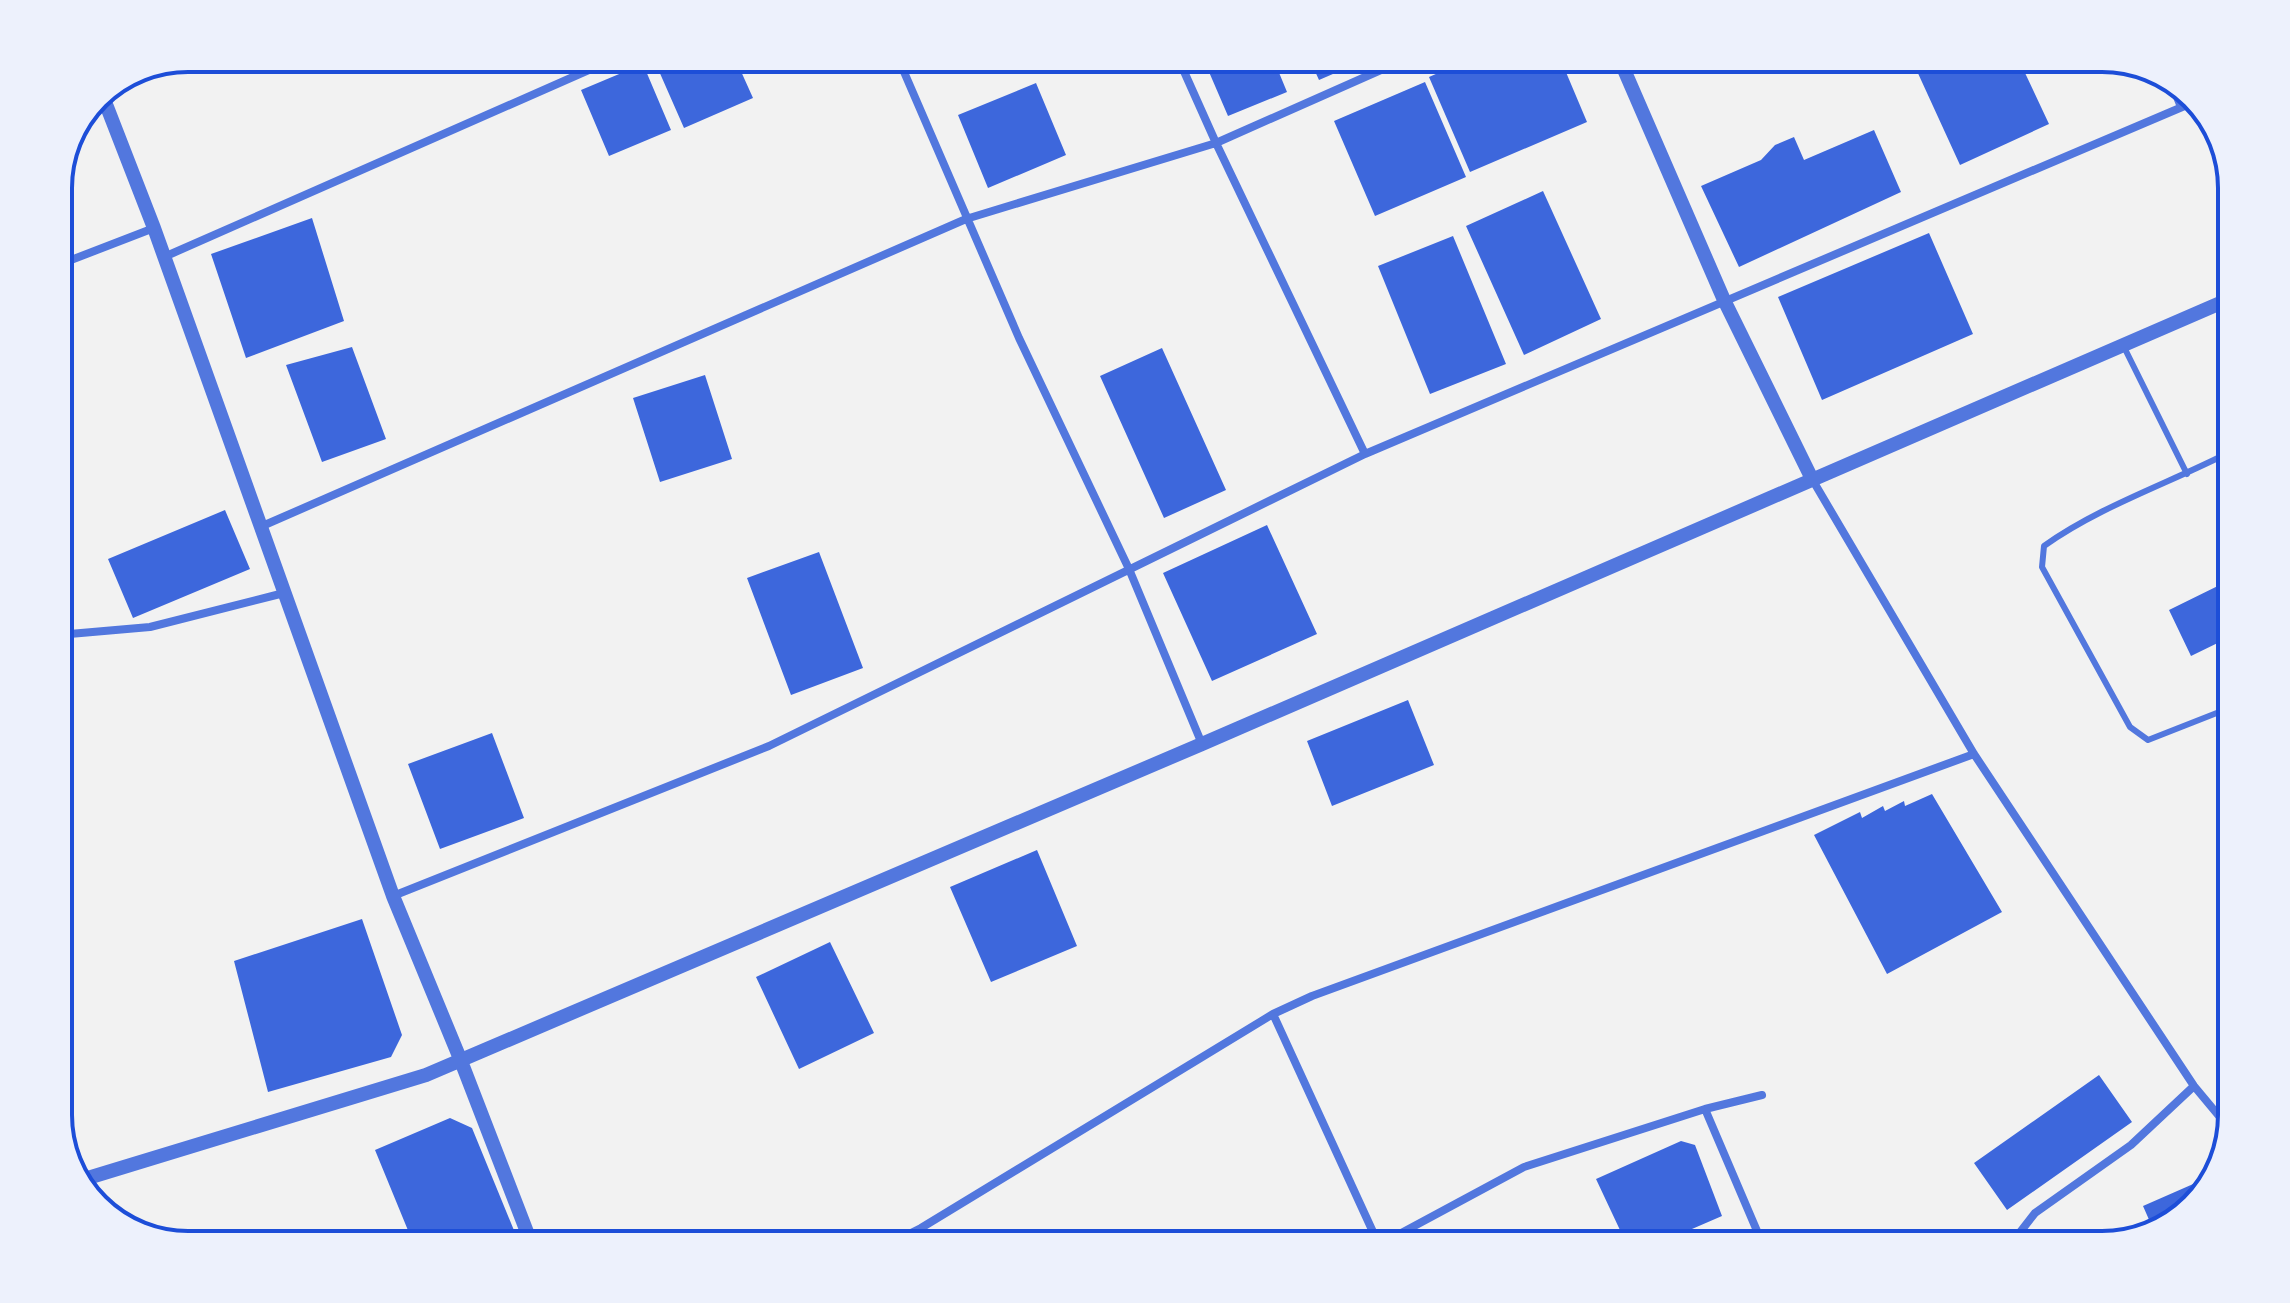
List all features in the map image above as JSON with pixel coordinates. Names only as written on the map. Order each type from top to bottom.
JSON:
[{"type":"street","points":[[164,257],[584,72]]},
{"type":"street","points":[[904,72],[966,219],[1129,569],[1202,744]]},
{"type":"street","points":[[1184,72],[1365,454]]},
{"type":"street","points":[[260,527],[966,219],[1216,143],[1376,72]]},
{"type":"street","points":[[1625,72],[1724,300],[1812,479],[1974,754],[2194,1086],[2218,1115]]},
{"type":"street","points":[[2179,101],[2181,107]]},
{"type":"street","points":[[107,106],[154,228],[393,896],[527,1231]]},
{"type":"street","points":[[393,896],[769,746],[1365,454],[2184,106]]},
{"type":"street","points":[[72,260],[154,228]]},
{"type":"street","points":[[91,1177],[426,1075],[461,1061],[2218,304]]},
{"type":"street","points":[[72,634],[150,627],[284,593]]},
{"type":"street","points":[[915,1231],[1273,1014],[1312,996],[1974,754]]},
{"type":"street","points":[[1273,1014],[1373,1231]]},
{"type":"street","points":[[2021,1231],[2035,1213],[2131,1145],[2194,1086]]},
{"type":"street","points":[[1405,1231],[1524,1167],[1705,1109],[1762,1095]]},
{"type":"street","points":[[1705,1109],[1757,1231]]},
{"type":"lane","points":[[2123,345],[2187,474]]},
{"type":"lane","points":[[2218,458],[2071,527],[2044,546],[2042,567],[2130,727],[2148,740],[2218,712]]},
{"type":"building","points":[[624,72],[646,72],[671,130],[609,156],[581,90]]},
{"type":"building","points":[[659,72],[741,72],[753,98],[684,128]]},
{"type":"building","points":[[1209,72],[1279,72],[1287,92],[1228,116]]},
{"type":"building","points":[[1315,72],[1338,72],[1319,80]]},
{"type":"building","points":[[1440,72],[1566,72],[1587,122],[1470,172],[1429,77]]},
{"type":"building","points":[[1917,72],[2025,72],[2049,124],[1960,165]]},
{"type":"building","points":[[1425,82],[1466,177],[1375,216],[1334,121]]},
{"type":"building","points":[[1036,83],[1066,155],[988,188],[958,115]]},
{"type":"building","points":[[1874,130],[1901,192],[1739,267],[1701,186],[1761,160],[1775,145],[1794,137],[1804,160]]},
{"type":"building","points":[[1543,191],[1601,319],[1524,355],[1466,226]]},
{"type":"building","points":[[312,218],[344,321],[246,358],[211,254]]},
{"type":"building","points":[[1929,233],[1973,334],[1822,400],[1778,297]]},
{"type":"building","points":[[1453,236],[1506,364],[1430,394],[1378,266]]},
{"type":"building","points":[[352,347],[386,439],[322,462],[286,365]]},
{"type":"building","points":[[1162,348],[1226,490],[1164,518],[1100,376]]},
{"type":"building","points":[[705,375],[732,459],[660,482],[633,398]]},
{"type":"building","points":[[225,510],[250,569],[133,618],[108,559]]},
{"type":"building","points":[[1267,525],[1317,634],[1212,681],[1163,573]]},
{"type":"building","points":[[819,552],[863,668],[791,695],[747,578]]},
{"type":"building","points":[[2218,586],[2218,643],[2191,656],[2169,610]]},
{"type":"building","points":[[1408,700],[1434,765],[1332,806],[1307,741]]},
{"type":"building","points":[[492,733],[524,818],[440,849],[408,764]]},
{"type":"building","points":[[1932,794],[2002,912],[1887,974],[1814,835],[1860,812],[1862,818],[1883,806],[1885,811],[1904,801],[1905,806]]},
{"type":"building","points":[[1037,850],[1077,946],[991,982],[950,887]]},
{"type":"building","points":[[362,919],[402,1035],[391,1057],[268,1092],[234,961]]},
{"type":"building","points":[[830,942],[874,1033],[799,1069],[756,977]]},
{"type":"building","points":[[2099,1075],[2132,1122],[2007,1210],[1974,1163]]},
{"type":"building","points":[[450,1118],[472,1128],[514,1231],[408,1231],[375,1150]]},
{"type":"building","points":[[1681,1141],[1695,1145],[1722,1216],[1687,1231],[1620,1231],[1596,1179]]},
{"type":"building","points":[[2196,1183],[2173,1207],[2149,1220],[2143,1206]]}]
